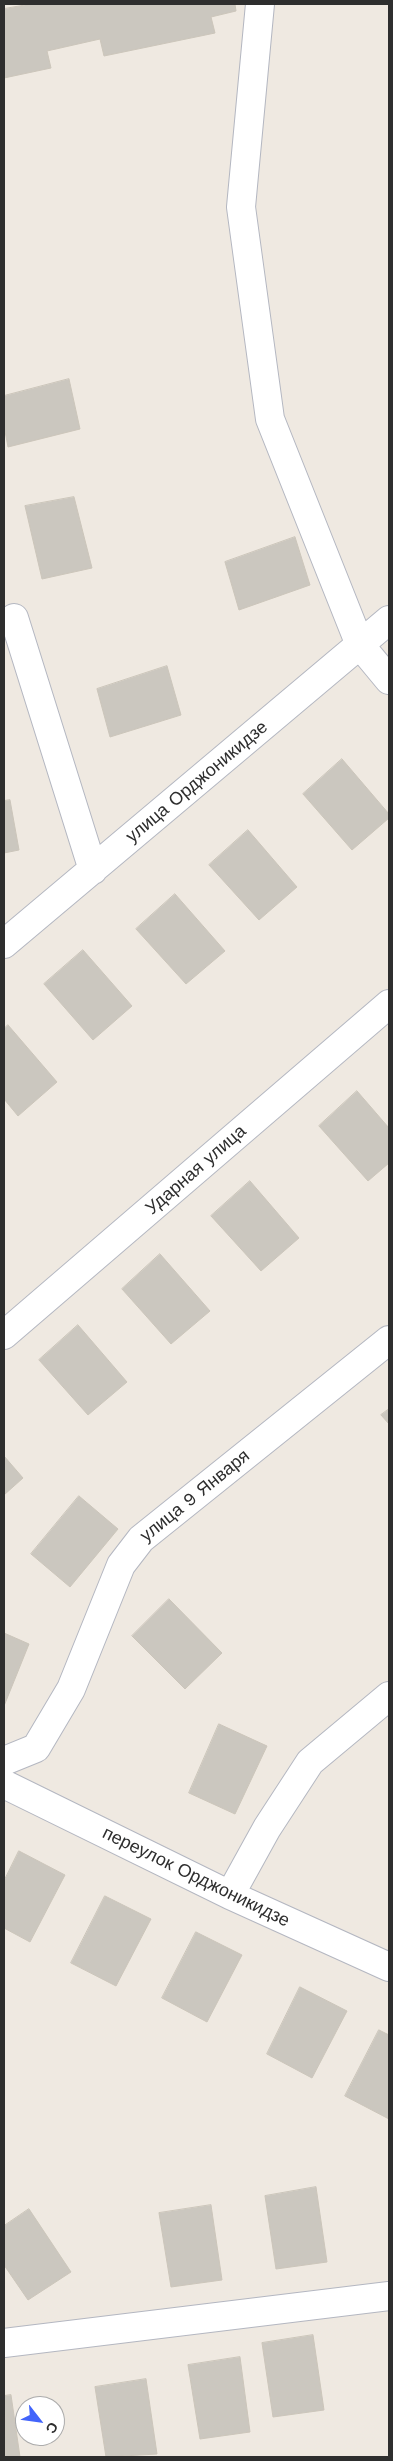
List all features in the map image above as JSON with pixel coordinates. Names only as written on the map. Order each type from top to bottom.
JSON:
[{"type":"street","points":[[260,4],[241,207],[270,419],[360,645],[389,680]]},
{"type":"street","points":[[14,618],[93,870]]},
{"type":"street","name":"улица Орджоникидзе","points":[[4,944],[389,620]]},
{"type":"street","name":"Ударная улица","points":[[4,1336],[389,1004]]},
{"type":"street","name":"улица 9 Января","points":[[4,1761],[36,1748],[71,1689],[121,1565],[141,1539],[389,1340]]},
{"type":"street","points":[[230,1895],[267,1828],[310,1762],[389,1696]]},
{"type":"street","name":"переулок Орджоникидзе","points":[[4,1784],[230,1895],[389,1968]]},
{"type":"street","points":[[4,2343],[389,2296]]},
{"type":"building","points":[[31,4],[235,4],[236,11],[211,17],[215,33],[104,56],[100,39],[47,51],[51,68],[4,78],[4,9]]},
{"type":"building","points":[[69,379],[80,429],[8,447],[4,426],[4,396]]},
{"type":"building","points":[[74,497],[92,568],[42,579],[25,506]]},
{"type":"building","points":[[295,537],[310,585],[239,610],[225,562]]},
{"type":"building","points":[[167,666],[181,715],[110,737],[97,689]]},
{"type":"building","points":[[342,759],[389,814],[389,818],[352,850],[303,794]]},
{"type":"building","points":[[10,800],[19,850],[4,853],[4,801]]},
{"type":"building","points":[[248,830],[297,887],[259,920],[209,865]]},
{"type":"building","points":[[175,894],[225,951],[186,984],[136,929]]},
{"type":"building","points":[[83,950],[132,1006],[93,1040],[44,984]]},
{"type":"building","points":[[8,1025],[57,1082],[18,1116],[4,1099],[4,1029]]},
{"type":"building","points":[[357,1091],[389,1128],[389,1163],[368,1181],[319,1126]]},
{"type":"building","points":[[250,1181],[299,1238],[261,1271],[211,1216]]},
{"type":"building","points":[[160,1254],[210,1311],[171,1344],[122,1289]]},
{"type":"building","points":[[78,1325],[127,1382],[88,1415],[39,1360]]},
{"type":"building","points":[[389,1409],[389,1424],[381,1415]]},
{"type":"building","points":[[4,1456],[23,1478],[4,1495]]},
{"type":"building","points":[[79,1496],[118,1529],[70,1587],[31,1554]]},
{"type":"building","points":[[169,1599],[222,1653],[185,1689],[132,1636]]},
{"type":"building","points":[[4,1633],[29,1644],[4,1706]]},
{"type":"building","points":[[219,1724],[267,1746],[235,1814],[189,1793]]},
{"type":"building","points":[[19,1851],[65,1875],[30,1942],[4,1928],[4,1881]]},
{"type":"building","points":[[105,1896],[151,1919],[116,1986],[71,1963]]},
{"type":"building","points":[[196,1932],[242,1955],[207,2022],[162,1998]]},
{"type":"building","points":[[300,1987],[347,2011],[312,2078],[267,2054]]},
{"type":"building","points":[[379,2030],[389,2035],[389,2119],[345,2096]]},
{"type":"building","points":[[316,2187],[327,2262],[276,2269],[265,2196]]},
{"type":"building","points":[[211,2205],[222,2280],[171,2287],[159,2213]]},
{"type":"building","points":[[29,2209],[71,2272],[28,2300],[4,2265],[4,2226]]},
{"type":"building","points":[[313,2335],[324,2410],[273,2417],[262,2343]]},
{"type":"building","points":[[240,2357],[250,2432],[200,2439],[188,2365]]},
{"type":"building","points":[[146,2379],[157,2454],[106,2457],[95,2387]]},
{"type":"building","points":[[11,2395],[15,2423],[15,2446],[18,2446],[20,2457],[4,2457],[4,2396]]}]
